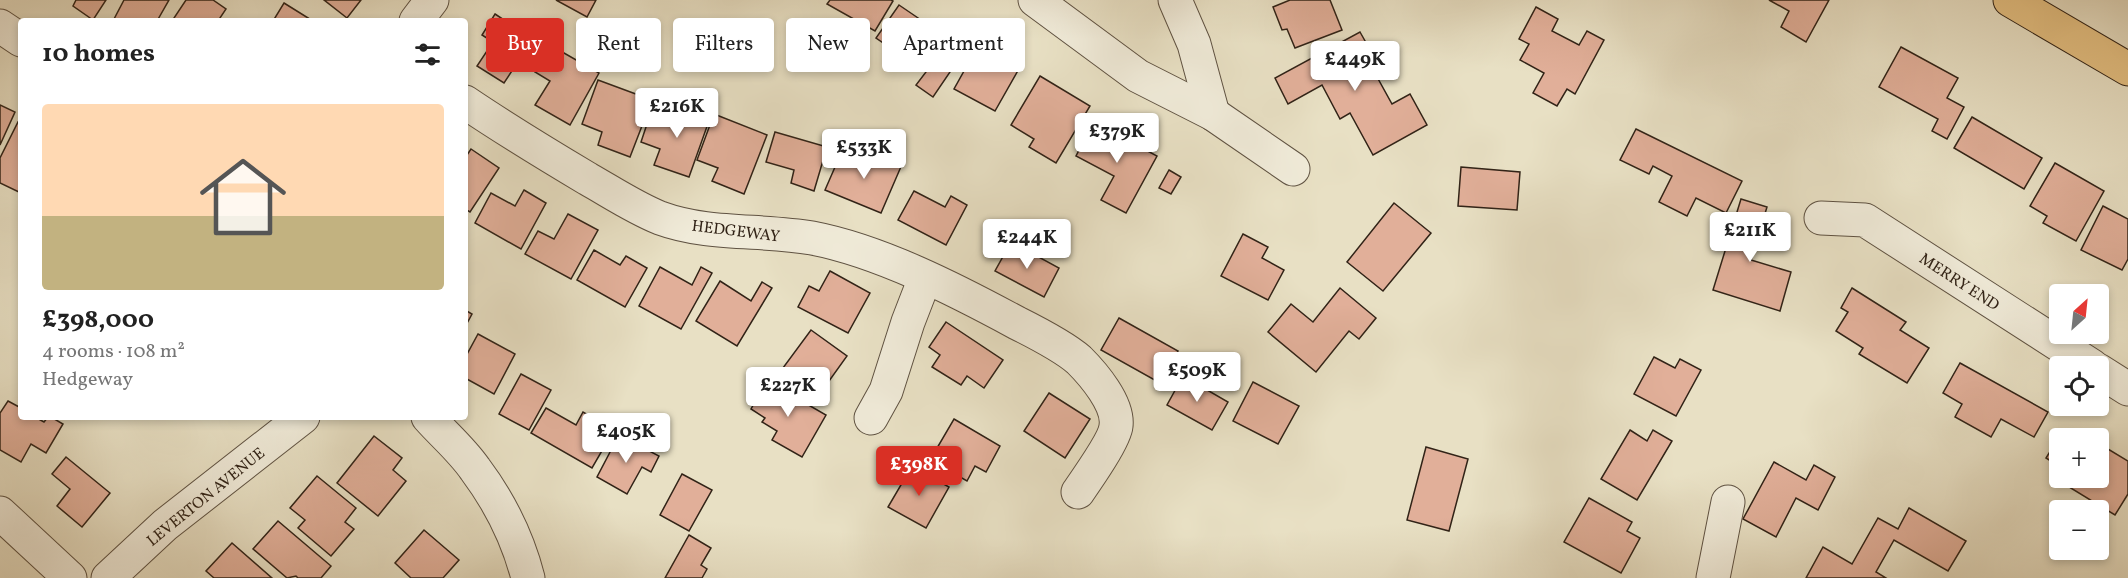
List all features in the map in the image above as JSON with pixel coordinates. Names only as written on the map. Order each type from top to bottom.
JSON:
[{"type":"main road","points":[[2010,0],[2128,69]]},
{"type":"street","points":[[418,18],[432,0]]},
{"type":"street","points":[[1035,0],[1138,76],[1213,114],[1293,169]]},
{"type":"street","points":[[1174,0],[1194,44],[1213,114]]},
{"type":"street","points":[[0,26],[18,38]]},
{"type":"street","name":"HEDGEWAY","points":[[468,104],[618,197],[659,217],[700,229],[811,238],[871,254],[985,306],[1031,330],[1078,359],[1098,381],[1113,405],[1116,426],[1107,447],[1078,492]]},
{"type":"street","name":"MERRY END","points":[[1821,218],[1865,220],[2076,356]]},
{"type":"street","points":[[871,418],[886,391],[925,278]]},
{"type":"street","points":[[2109,377],[2128,389]]},
{"type":"street","name":"LEVERTON AVENUE","points":[[108,578],[165,525],[299,420]]},
{"type":"street","points":[[431,420],[474,468],[500,507],[522,556],[528,578]]},
{"type":"street","points":[[1713,578],[1728,502]]},
{"type":"street","points":[[0,513],[70,578]]},
{"type":"building","points":[[76,0],[106,0],[94,18],[90,18],[73,6]]},
{"type":"building","points":[[124,0],[169,0],[159,18],[115,18]]},
{"type":"building","points":[[186,0],[213,0],[226,9],[220,18],[174,18]]},
{"type":"building","points":[[324,0],[361,0],[347,18]]},
{"type":"building","points":[[556,0],[596,0],[587,17]]},
{"type":"building","points":[[830,0],[893,1],[875,31],[870,28],[870,18],[852,18],[827,4]]},
{"type":"building","points":[[1290,0],[1330,0],[1342,30],[1295,48],[1287,29],[1282,30],[1273,7]]},
{"type":"building","points":[[1769,0],[1829,0],[1806,42],[1781,27],[1789,11]]},
{"type":"building","points":[[284,3],[308,18],[275,18]]},
{"type":"building","points":[[899,5],[918,18],[890,18]]},
{"type":"building","points":[[1536,7],[1558,19],[1552,31],[1579,45],[1587,31],[1604,40],[1575,94],[1567,89],[1557,106],[1533,93],[1544,73],[1520,60],[1529,44],[1519,39]]},
{"type":"building","points":[[882,29],[882,42],[876,38]]},
{"type":"building","points":[[1360,32],[1382,71],[1376,75],[1392,104],[1410,94],[1427,125],[1373,155],[1350,113],[1340,119],[1322,85],[1288,104],[1275,78]]},
{"type":"building","points":[[1901,47],[1958,78],[1947,98],[1964,107],[1947,139],[1932,131],[1938,119],[1879,87]]},
{"type":"building","points":[[486,52],[486,72],[477,66]]},
{"type":"building","points":[[564,53],[576,60],[576,72],[599,73],[570,125],[535,105],[550,81],[535,72],[564,72]]},
{"type":"building","points":[[487,72],[511,72],[504,83]]},
{"type":"building","points":[[926,72],[950,72],[933,97],[916,85]]},
{"type":"building","points":[[964,72],[1017,72],[995,111],[954,89]]},
{"type":"building","points":[[1040,76],[1090,106],[1056,163],[1029,147],[1034,139],[1011,125]]},
{"type":"building","points":[[598,80],[652,100],[630,157],[598,145],[602,132],[582,124]]},
{"type":"building","points":[[0,105],[15,112],[0,145]]},
{"type":"building","points":[[675,105],[710,118],[689,177],[654,165],[660,149],[641,142],[650,115],[669,121]]},
{"type":"building","points":[[714,114],[767,135],[744,194],[712,181],[718,168],[697,160]]},
{"type":"building","points":[[1972,117],[2042,158],[2024,189],[1954,148]]},
{"type":"building","points":[[18,122],[18,192],[0,183],[0,158]]},
{"type":"building","points":[[1094,122],[1157,156],[1126,213],[1101,200],[1114,176],[1076,156]]},
{"type":"building","points":[[1636,129],[1742,181],[1726,213],[1696,198],[1687,216],[1659,202],[1672,176],[1653,166],[1649,174],[1620,160]]},
{"type":"building","points":[[775,132],[827,147],[814,191],[791,183],[794,170],[766,162]]},
{"type":"building","points":[[471,149],[499,168],[470,212],[468,211],[468,154]]},
{"type":"building","points":[[842,151],[880,167],[885,154],[903,162],[881,213],[825,190]]},
{"type":"building","points":[[2055,163],[2104,191],[2076,241],[2043,223],[2047,216],[2030,206]]},
{"type":"building","points":[[1461,167],[1520,172],[1517,210],[1458,206]]},
{"type":"building","points":[[1169,170],[1181,177],[1171,194],[1159,188]]},
{"type":"building","points":[[524,190],[546,203],[521,249],[475,223],[491,193],[515,206]]},
{"type":"building","points":[[914,191],[945,207],[951,196],[967,205],[946,245],[898,220]]},
{"type":"building","points":[[1741,199],[1767,207],[1751,260],[1791,272],[1780,311],[1713,290]]},
{"type":"building","points":[[1394,203],[1431,233],[1383,291],[1347,262]]},
{"type":"building","points":[[2103,206],[2128,219],[2128,259],[2122,270],[2081,250]]},
{"type":"building","points":[[568,214],[598,230],[571,279],[525,254],[538,231],[554,239]]},
{"type":"building","points":[[1243,234],[1268,247],[1262,258],[1284,270],[1268,300],[1221,276]]},
{"type":"building","points":[[1011,242],[1059,268],[1044,297],[995,271]]},
{"type":"building","points":[[594,250],[620,265],[626,256],[647,268],[625,307],[577,280]]},
{"type":"building","points":[[660,267],[692,285],[701,267],[712,273],[681,329],[639,306]]},
{"type":"building","points":[[830,271],[870,293],[848,333],[798,307],[809,286],[819,291]]},
{"type":"building","points":[[720,281],[751,301],[762,282],[772,288],[737,346],[696,321]]},
{"type":"building","points":[[1340,288],[1376,318],[1359,339],[1349,331],[1316,372],[1268,332],[1291,304],[1313,322]]},
{"type":"building","points":[[1852,288],[1906,322],[1900,330],[1929,348],[1907,383],[1859,354],[1863,348],[1836,331],[1848,312],[1841,308]]},
{"type":"building","points":[[1119,318],[1178,351],[1160,383],[1101,350]]},
{"type":"building","points":[[946,322],[1003,360],[984,388],[967,376],[961,385],[932,367],[940,355],[929,347]]},
{"type":"building","points":[[811,330],[847,356],[814,402],[777,376]]},
{"type":"building","points":[[478,334],[515,354],[494,394],[468,380],[468,352]]},
{"type":"building","points":[[1654,357],[1675,368],[1680,359],[1701,370],[1676,416],[1634,394]]},
{"type":"building","points":[[1960,363],[2048,412],[2034,437],[2001,419],[1991,437],[1955,417],[1962,404],[1943,393]]},
{"type":"building","points":[[521,374],[551,390],[529,430],[499,414]]},
{"type":"building","points":[[1183,376],[1228,402],[1212,430],[1167,405]]},
{"type":"building","points":[[767,381],[826,415],[802,457],[772,440],[777,431],[762,422],[765,418],[751,409]]},
{"type":"building","points":[[1253,382],[1299,406],[1278,444],[1233,421]]},
{"type":"building","points":[[1049,393],[1090,419],[1065,458],[1024,431]]},
{"type":"building","points":[[8,401],[18,406],[18,420],[44,422],[56,420],[63,424],[46,453],[31,444],[21,462],[0,450],[0,413]]},
{"type":"building","points":[[546,408],[576,425],[583,412],[614,430],[592,468],[531,433]]},
{"type":"building","points":[[954,419],[1000,446],[986,472],[975,466],[967,481],[930,460]]},
{"type":"building","points":[[1630,430],[1647,441],[1653,430],[1672,441],[1637,500],[1601,479]]},
{"type":"building","points":[[619,435],[659,456],[651,472],[642,467],[627,494],[597,477]]},
{"type":"building","points":[[374,436],[402,458],[393,470],[406,481],[378,516],[337,483]]},
{"type":"building","points":[[1426,447],[1468,459],[1449,531],[1407,520]]},
{"type":"building","points":[[2109,450],[2128,461],[2128,494],[2115,515],[2109,511],[2109,500],[2090,500],[2071,488],[2109,488]]},
{"type":"building","points":[[66,457],[110,493],[82,527],[57,506],[70,489],[52,474]]},
{"type":"building","points":[[1774,462],[1806,480],[1814,465],[1835,477],[1818,510],[1796,498],[1776,537],[1743,519]]},
{"type":"building","points":[[912,466],[949,487],[926,528],[888,507]]},
{"type":"building","points":[[682,474],[712,490],[689,531],[660,515]]},
{"type":"building","points":[[317,476],[356,508],[345,522],[354,529],[331,556],[298,528],[305,520],[290,508]]},
{"type":"building","points":[[1589,498],[1632,522],[1627,531],[1640,538],[1621,573],[1564,542]]},
{"type":"building","points":[[1909,508],[1966,541],[1948,571],[1894,540],[1876,572],[1886,578],[1806,578],[1823,547],[1852,564],[1878,518],[1898,529]]},
{"type":"building","points":[[278,521],[331,566],[321,578],[298,578],[296,576],[287,578],[253,549]]},
{"type":"building","points":[[424,530],[459,560],[443,578],[411,578],[395,563]]},
{"type":"building","points":[[689,535],[711,548],[701,565],[707,569],[702,578],[665,578]]},
{"type":"building","points":[[232,543],[272,578],[214,578],[206,571]]}]
